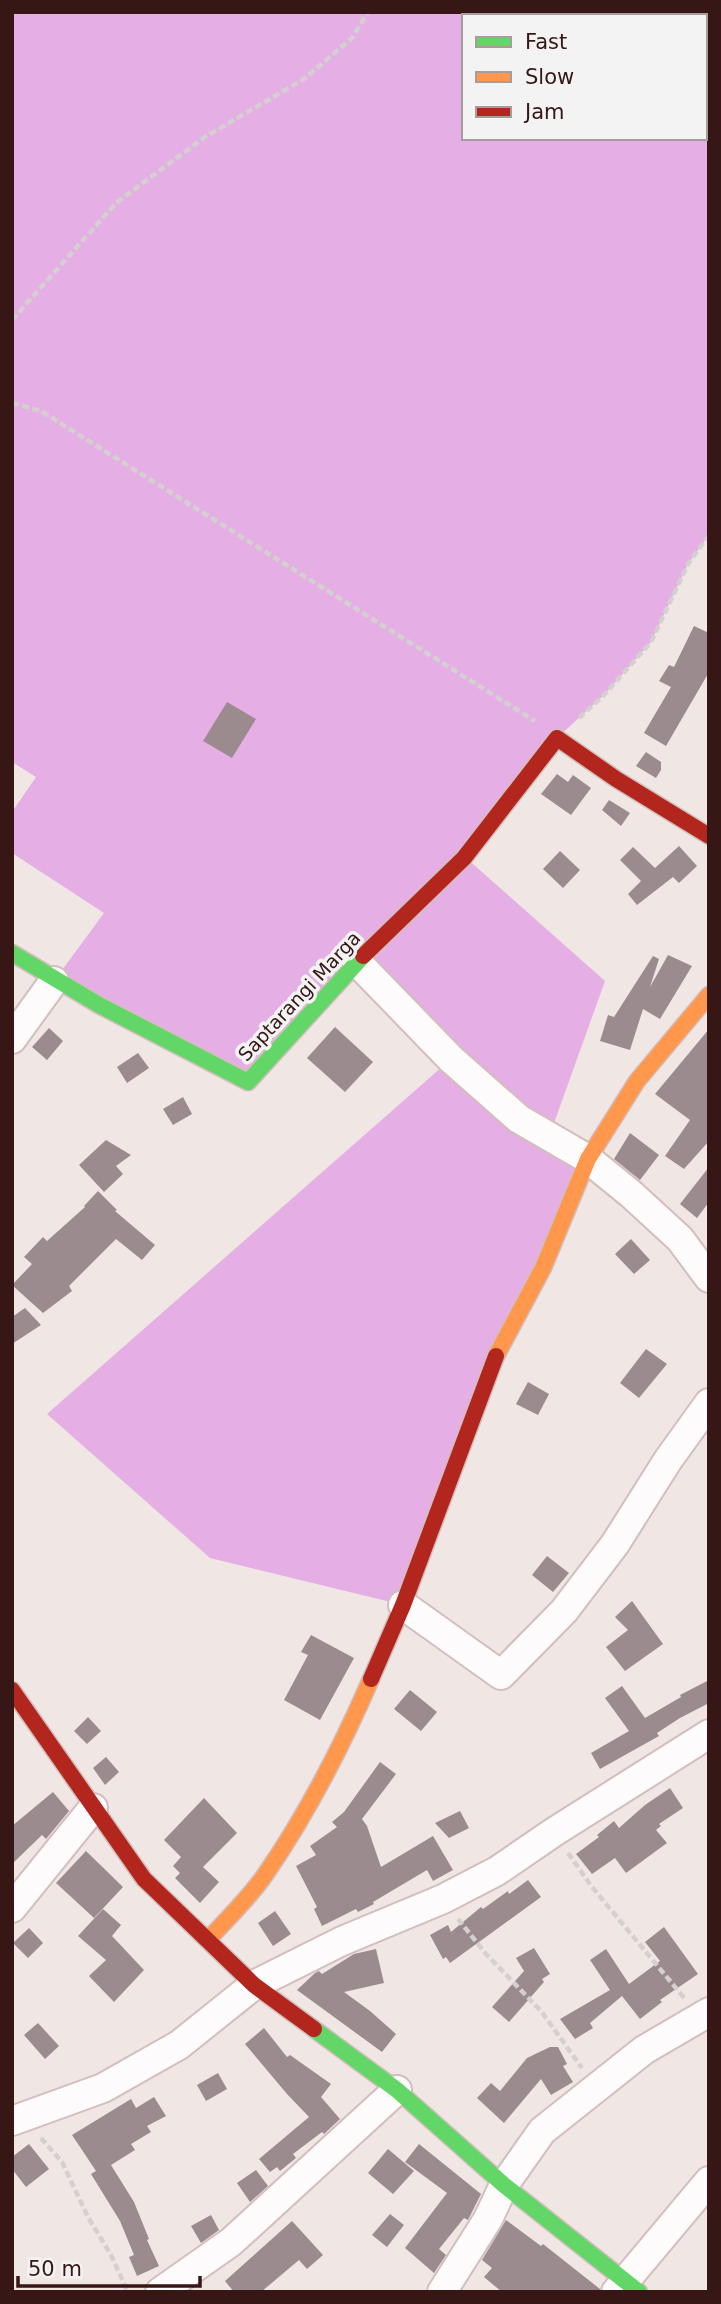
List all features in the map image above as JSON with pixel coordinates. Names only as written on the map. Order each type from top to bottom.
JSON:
[{"type":"street","points":[[558,738],[616,779],[709,836]]},
{"type":"street","name":"Saptarangi Marga","points":[[12,953],[54,981],[248,1082],[357,962],[464,858],[558,738]]},
{"type":"street","points":[[357,962],[451,1059],[519,1119],[588,1159],[631,1194],[680,1239],[709,1278]]},
{"type":"street","points":[[12,1039],[54,981]]},
{"type":"street","points":[[208,1940],[264,1876],[310,1801],[358,1709],[402,1605],[494,1359],[543,1268],[588,1159],[636,1081],[709,995]]},
{"type":"street","points":[[402,1605],[501,1675],[564,1611],[615,1544],[668,1460],[709,1403]]},
{"type":"street","points":[[12,1690],[144,1879],[254,1985],[397,2090],[504,2185],[627,2288],[709,2181]]},
{"type":"street","points":[[18,2119],[103,2088],[179,2045],[254,1985],[342,1941],[443,1899],[497,1871],[709,1734]]},
{"type":"street","points":[[12,1908],[93,1808]]},
{"type":"street","points":[[442,2292],[488,2219],[504,2185],[541,2131],[644,2050],[704,2014]]},
{"type":"street","points":[[160,2292],[231,2242],[397,2090]]},
{"type":"path","points":[[12,320],[116,203],[205,136],[304,79],[352,38],[368,12]]},
{"type":"path","points":[[12,403],[41,411],[540,724],[558,738],[604,695],[651,642],[688,564],[709,535]]},
{"type":"path","points":[[554,1832],[592,1887],[704,2014]]},
{"type":"path","points":[[443,1899],[486,1954],[541,2011],[595,2087]]},
{"type":"path","points":[[18,2119],[62,2162],[128,2292]]},
{"type":"shaded area","points":[[12,12],[634,12],[636,14],[462,14],[462,140],[707,140],[707,87],[709,90],[709,535],[688,564],[651,642],[604,695],[557,738],[465,857],[605,981],[549,1137],[588,1159],[403,1605],[210,1558],[47,1414],[451,1059],[357,962],[248,1082],[54,981],[104,913],[12,853],[12,812],[36,777],[12,762]]},
{"type":"building","points":[[694,626],[709,633],[709,672],[666,746],[644,733],[671,687],[659,681],[669,665],[674,667]]},
{"type":"building","points":[[227,702],[256,719],[232,758],[203,741]]},
{"type":"building","points":[[646,752],[661,762],[661,770],[656,778],[636,766]]},
{"type":"building","points":[[557,774],[568,782],[573,775],[591,788],[571,815],[541,794]]},
{"type":"building","points":[[609,800],[630,813],[621,826],[602,810]]},
{"type":"building","points":[[679,846],[697,866],[679,883],[673,877],[637,905],[628,894],[641,881],[620,860],[633,847],[655,868]]},
{"type":"building","points":[[560,851],[580,870],[563,888],[543,869]]},
{"type":"building","points":[[668,955],[692,966],[660,1019],[643,1009],[630,1050],[600,1041],[608,1015],[614,1017],[653,956],[659,959],[650,987]]},
{"type":"building","points":[[335,1027],[373,1062],[345,1092],[307,1058]]},
{"type":"building","points":[[49,1028],[63,1041],[47,1060],[32,1047]]},
{"type":"building","points":[[709,1029],[709,1141],[684,1169],[665,1156],[690,1120],[655,1094]]},
{"type":"building","points":[[138,1053],[149,1068],[127,1083],[117,1067]]},
{"type":"building","points":[[183,1097],[192,1114],[173,1125],[163,1109]]},
{"type":"building","points":[[630,1133],[659,1155],[640,1180],[614,1159]]},
{"type":"building","points":[[106,1140],[131,1155],[116,1166],[123,1174],[104,1192],[79,1165]]},
{"type":"building","points":[[709,1167],[709,1202],[697,1218],[680,1204]]},
{"type":"building","points":[[98,1191],[117,1210],[115,1211],[155,1245],[142,1260],[116,1239],[69,1286],[72,1291],[43,1313],[12,1285],[32,1264],[24,1257],[43,1237],[47,1241],[85,1207]]},
{"type":"building","points":[[631,1239],[650,1260],[634,1274],[615,1254]]},
{"type":"building","points":[[25,1308],[41,1325],[12,1344],[12,1317]]},
{"type":"building","points":[[646,1349],[667,1364],[639,1398],[620,1383]]},
{"type":"building","points":[[528,1382],[549,1394],[538,1415],[516,1404]]},
{"type":"building","points":[[547,1556],[569,1573],[553,1592],[532,1575]]},
{"type":"building","points":[[632,1601],[663,1644],[625,1671],[606,1647],[628,1630],[615,1617]]},
{"type":"building","points":[[311,1635],[354,1658],[320,1720],[284,1700],[308,1655],[301,1652]]},
{"type":"building","points":[[709,1680],[709,1703],[657,1733],[659,1736],[600,1769],[591,1753],[629,1731],[605,1698],[622,1686],[645,1718]]},
{"type":"building","points":[[410,1690],[437,1712],[421,1731],[394,1709]]},
{"type":"building","points":[[88,1717],[101,1731],[87,1744],[74,1731]]},
{"type":"building","points":[[106,1757],[119,1772],[105,1785],[93,1768]]},
{"type":"building","points":[[380,1762],[396,1774],[362,1819],[381,1867],[433,1836],[453,1870],[433,1881],[427,1870],[373,1902],[374,1904],[358,1912],[356,1909],[322,1926],[314,1909],[317,1907],[296,1866],[316,1855],[310,1846],[337,1827],[332,1822],[344,1812]]},
{"type":"building","points":[[670,1788],[683,1808],[659,1824],[661,1826],[656,1830],[667,1843],[626,1873],[615,1858],[592,1874],[576,1854],[599,1837],[597,1835],[614,1821],[619,1828]]},
{"type":"building","points":[[53,1792],[69,1811],[46,1839],[42,1835],[12,1864],[12,1826]]},
{"type":"building","points":[[204,1798],[237,1833],[203,1867],[219,1882],[200,1903],[175,1878],[180,1873],[173,1866],[181,1857],[164,1840]]},
{"type":"building","points":[[460,1811],[469,1828],[449,1838],[435,1823]]},
{"type":"building","points":[[86,1851],[123,1887],[94,1918],[56,1883]]},
{"type":"building","points":[[528,1880],[541,1897],[450,1963],[446,1957],[443,1959],[430,1935],[448,1925],[451,1932],[481,1907],[483,1909]]},
{"type":"building","points":[[103,1909],[121,1925],[112,1936],[144,1970],[114,2002],[89,1976],[106,1960],[78,1936]]},
{"type":"building","points":[[275,1911],[291,1934],[273,1946],[258,1923]]},
{"type":"building","points":[[664,1927],[698,1974],[660,2000],[662,2002],[640,2019],[622,1996],[590,2023],[593,2028],[575,2039],[560,2019],[610,1990],[590,1960],[606,1949],[629,1984],[660,1961],[645,1942]]},
{"type":"building","points":[[29,1928],[43,1943],[28,1958],[13,1943]]},
{"type":"building","points":[[534,1948],[550,1974],[542,1979],[544,1982],[509,2022],[492,2007],[524,1971],[516,1958]]},
{"type":"building","points":[[376,1949],[384,1983],[344,1992],[396,2034],[382,2052],[297,1990],[315,1973],[319,1971],[322,1974],[354,1954]]},
{"type":"building","points":[[38,2023],[59,2046],[45,2059],[24,2035]]},
{"type":"building","points":[[264,2028],[287,2057],[290,2055],[331,2084],[321,2097],[340,2119],[324,2134],[322,2132],[293,2154],[296,2158],[280,2171],[277,2167],[270,2172],[259,2159],[309,2117],[245,2044]]},
{"type":"building","points":[[550,2047],[558,2047],[567,2064],[563,2066],[573,2082],[551,2095],[541,2079],[504,2123],[477,2098],[491,2083],[500,2091],[527,2058]]},
{"type":"building","points":[[218,2073],[227,2089],[206,2101],[197,2085]]},
{"type":"building","points":[[154,2097],[166,2116],[147,2126],[151,2132],[131,2144],[135,2150],[111,2165],[134,2202],[159,2266],[137,2276],[129,2257],[134,2255],[120,2221],[91,2174],[96,2171],[72,2135],[131,2099],[136,2108]]},
{"type":"building","points":[[29,2144],[49,2169],[26,2187],[12,2169],[12,2157]]},
{"type":"building","points":[[419,2144],[481,2194],[468,2220],[464,2218],[439,2249],[446,2255],[434,2273],[405,2248],[447,2193],[405,2162]]},
{"type":"building","points":[[388,2149],[414,2171],[393,2194],[368,2173]]},
{"type":"building","points":[[256,2170],[268,2186],[250,2202],[237,2183]]},
{"type":"building","points":[[390,2214],[404,2225],[387,2247],[372,2235]]},
{"type":"building","points":[[211,2215],[219,2230],[201,2243],[191,2226]]},
{"type":"building","points":[[506,2220],[541,2246],[543,2244],[600,2289],[600,2292],[502,2292],[484,2277],[492,2268],[482,2260]]},
{"type":"building","points":[[292,2221],[323,2255],[307,2269],[299,2260],[261,2292],[234,2292],[225,2281]]},
{"type":"traffic: fast","points":[[12,953],[99,1005],[248,1082],[363,956]]},
{"type":"traffic: fast","points":[[314,2029],[397,2090],[504,2185],[639,2292]]},
{"type":"traffic: slow","points":[[496,1356],[543,1268],[588,1159],[637,1081],[709,995]]},
{"type":"traffic: slow","points":[[208,1940],[252,1892],[295,1828],[323,1779],[371,1679]]},
{"type":"traffic: jam","points":[[363,956],[464,858],[557,738],[616,779],[709,836]]},
{"type":"traffic: jam","points":[[371,1679],[403,1605],[496,1356]]},
{"type":"traffic: jam","points":[[12,1690],[144,1879],[254,1985],[314,2029]]}]
